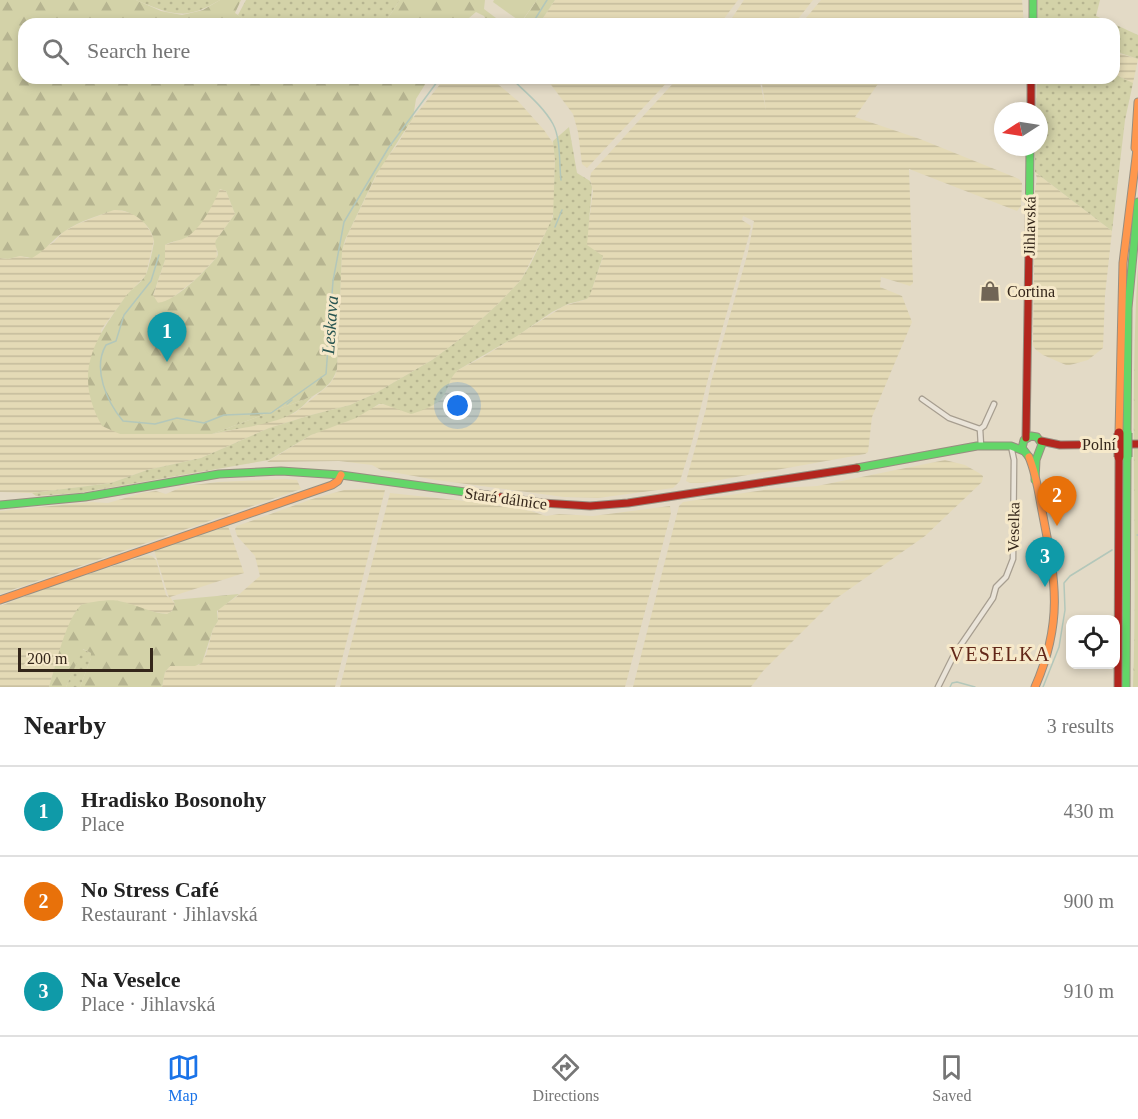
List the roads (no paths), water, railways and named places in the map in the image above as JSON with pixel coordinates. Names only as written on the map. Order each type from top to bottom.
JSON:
[{"type":"main road","points":[[1033,0],[1033,18]]},
{"type":"main road","points":[[1031,102],[1032,84]]},
{"type":"main road","points":[[1135,160],[1138,102]]},
{"type":"main road","points":[[1118,687],[1123,457],[1123,263],[1138,141]]},
{"type":"main road","name":"Jihlavská","points":[[1030,156],[1026,412],[1035,480],[1055,580],[1056,604],[1051,646],[1035,687]]},
{"type":"main road","points":[[1123,433],[1128,308],[1138,202]]},
{"type":"main road","name":"Polní","points":[[1032,446],[1138,444]]},
{"type":"main road","name":"Stará dálnice","points":[[0,505],[85,497],[237,472],[281,471],[341,475],[542,503],[590,506],[628,503],[822,475],[981,446],[1032,446]]},
{"type":"main road","points":[[1123,457],[1128,551],[1126,687]]},
{"type":"main road","points":[[0,600],[328,486],[338,481],[341,475]]},
{"type":"street","points":[[922,399],[949,418],[980,429]]},
{"type":"street","points":[[980,429],[984,426],[994,404]]},
{"type":"street","points":[[980,429],[981,446]]},
{"type":"street","name":"Veselka","points":[[938,687],[954,655],[991,601],[996,587],[1011,569],[1014,460],[1011,447]]},
{"type":"waterway","name":"Leskava","points":[[536,18],[547,0]]},
{"type":"waterway","name":"Leskava","points":[[159,255],[151,281],[124,315],[116,341],[106,345],[102,354],[100,364],[103,385],[117,413],[123,421],[155,424],[177,418],[204,423],[224,415],[271,413],[326,374],[333,281],[344,222],[389,147],[436,84]]},
{"type":"waterway","points":[[517,84],[539,105],[556,130],[561,180]]},
{"type":"waterway","points":[[555,227],[562,210]]},
{"type":"waterway","name":"Leskava","points":[[287,404],[292,400]]},
{"type":"waterway","points":[[1043,687],[1059,647],[1065,610],[1064,583],[1070,576],[1112,550]]},
{"type":"waterway","points":[[950,687],[952,683],[957,682],[975,687]]},
{"type":"place","name":"Cortina","points":[[990,291]]},
{"type":"place","name":"Hradisko Bosonohy","points":[[167,362]]},
{"type":"place","name":"No Stress Café","points":[[1057,526]]},
{"type":"place","name":"Na Veselce","points":[[1045,587]]},
{"type":"district","name":"VESELKA","points":[[1000,654]]}]
